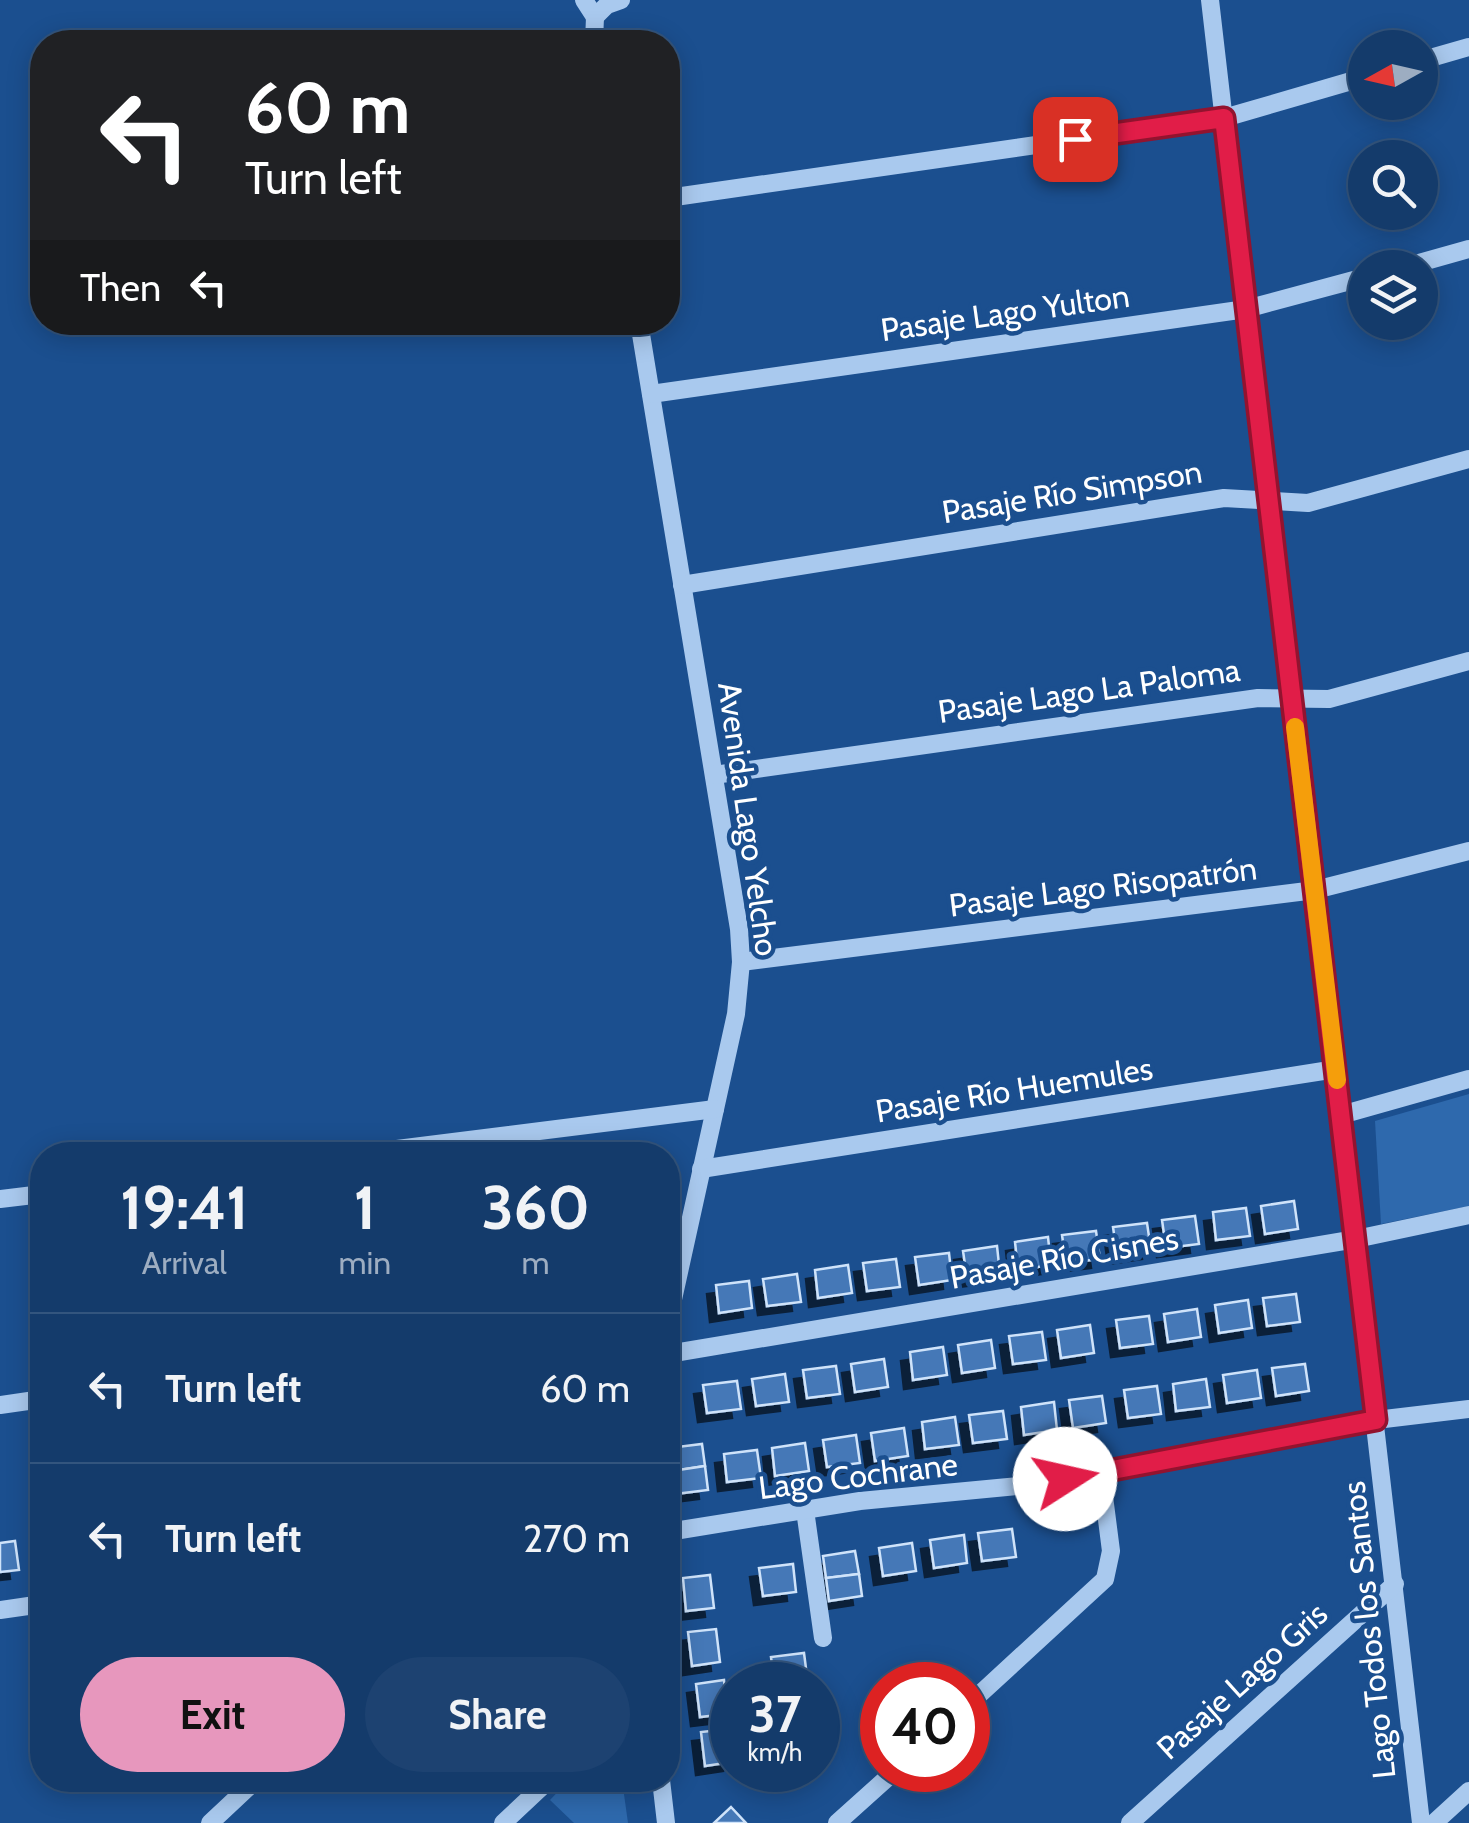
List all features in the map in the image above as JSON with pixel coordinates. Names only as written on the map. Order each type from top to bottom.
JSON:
[{"type":"street","points":[[584,0],[595,17],[594,30]]},
{"type":"street","points":[[595,17],[607,5],[621,0]]},
{"type":"street","name":"Lago Todos los Santos","points":[[1210,0],[1421,1823]]},
{"type":"street","points":[[1438,56],[1469,47]]},
{"type":"street","points":[[680,196],[1224,118],[1348,82]]},
{"type":"street","points":[[1438,258],[1469,250]]},
{"type":"street","name":"Pasaje Lago Yulton","points":[[650,394],[1246,309],[1348,282]]},
{"type":"street","name":"Avenida Lago Yelcho","points":[[641,335],[742,962],[736,1014],[680,1262]]},
{"type":"street","name":"Pasaje Río Simpson","points":[[682,584],[1224,498],[1308,503],[1469,459]]},
{"type":"street","name":"Pasaje Lago La Paloma","points":[[714,776],[1258,698],[1329,699],[1469,661]]},
{"type":"street","name":"Pasaje Lago Risopatrón","points":[[742,962],[1314,890],[1469,851]]},
{"type":"street","name":"Pasaje Río Huemules","points":[[701,1169],[1336,1070]]},
{"type":"street","points":[[1341,1116],[1469,1079]]},
{"type":"street","points":[[450,1142],[715,1108]]},
{"type":"street","points":[[0,1199],[30,1195]]},
{"type":"street","name":"Pasaje Río Cisnes","points":[[680,1352],[1356,1239],[1469,1215]]},
{"type":"street","points":[[0,1405],[30,1401]]},
{"type":"street","name":"Lago Cochrane","points":[[680,1530],[805,1510],[1101,1474],[1376,1420],[1469,1409]]},
{"type":"street","points":[[990,1685],[1105,1579],[1111,1552],[1101,1474]]},
{"type":"street","points":[[805,1510],[823,1638]]},
{"type":"street","name":"Pasaje Lago Gris","points":[[1130,1823],[1394,1584]]},
{"type":"street","points":[[0,1610],[30,1606]]},
{"type":"street","points":[[1434,1823],[1469,1791]]},
{"type":"street","points":[[210,1823],[243,1792]]},
{"type":"street","points":[[503,1823],[536,1792]]},
{"type":"street","points":[[662,1792],[666,1823]]},
{"type":"street","points":[[837,1823],[872,1792]]},
{"type":"shaded area","points":[[1469,1094],[1469,1206],[1381,1224],[1375,1121]]},
{"type":"shaded area","points":[[558,1792],[624,1792],[628,1823],[574,1823],[550,1800]]},
{"type":"building","points":[[1294,1201],[1298,1229],[1265,1234],[1261,1206]]},
{"type":"building","points":[[1246,1208],[1250,1236],[1216,1240],[1213,1212]]},
{"type":"building","points":[[1195,1216],[1199,1244],[1166,1248],[1162,1220]]},
{"type":"building","points":[[1147,1223],[1151,1250],[1117,1255],[1113,1227]]},
{"type":"building","points":[[1096,1231],[1100,1259],[1066,1263],[1062,1235]]},
{"type":"building","points":[[1048,1237],[1051,1265],[1018,1270],[1015,1242]]},
{"type":"building","points":[[997,1246],[1000,1274],[967,1278],[963,1251]]},
{"type":"building","points":[[949,1253],[952,1280],[919,1285],[915,1257]]},
{"type":"building","points":[[896,1259],[900,1287],[867,1291],[863,1263]]},
{"type":"building","points":[[848,1265],[852,1293],[818,1298],[815,1270]]},
{"type":"building","points":[[797,1274],[801,1302],[767,1306],[763,1279]]},
{"type":"building","points":[[749,1281],[752,1308],[719,1313],[716,1285]]},
{"type":"building","points":[[1296,1294],[1300,1322],[1267,1326],[1263,1298]]},
{"type":"building","points":[[1248,1300],[1252,1328],[1219,1333],[1215,1305]]},
{"type":"building","points":[[1197,1309],[1201,1337],[1168,1342],[1164,1314]]},
{"type":"building","points":[[1149,1316],[1153,1344],[1120,1348],[1116,1320]]},
{"type":"building","points":[[1090,1325],[1094,1353],[1061,1358],[1057,1330]]},
{"type":"building","points":[[1042,1332],[1046,1360],[1013,1364],[1009,1336]]},
{"type":"building","points":[[991,1340],[995,1368],[962,1373],[958,1345]]},
{"type":"building","points":[[943,1347],[947,1375],[913,1380],[910,1352]]},
{"type":"building","points":[[884,1359],[888,1387],[855,1392],[851,1364]]},
{"type":"building","points":[[1305,1364],[1309,1391],[1276,1396],[1272,1368]]},
{"type":"building","points":[[836,1366],[840,1394],[807,1398],[803,1370]]},
{"type":"building","points":[[1257,1370],[1261,1398],[1227,1403],[1223,1375]]},
{"type":"building","points":[[785,1374],[789,1402],[756,1406],[752,1379]]},
{"type":"building","points":[[1206,1379],[1210,1407],[1176,1411],[1173,1384]]},
{"type":"building","points":[[737,1381],[741,1409],[707,1413],[703,1385]]},
{"type":"building","points":[[1157,1386],[1161,1414],[1128,1418],[1124,1390]]},
{"type":"building","points":[[1102,1396],[1106,1423],[1073,1428],[1069,1400]]},
{"type":"building","points":[[1054,1402],[1057,1430],[1024,1435],[1021,1407]]},
{"type":"building","points":[[1003,1411],[1007,1439],[973,1443],[969,1415]]},
{"type":"building","points":[[955,1417],[959,1445],[925,1449],[922,1422]]},
{"type":"building","points":[[904,1428],[908,1456],[875,1461],[871,1433]]},
{"type":"building","points":[[856,1435],[860,1463],[827,1467],[823,1440]]},
{"type":"building","points":[[805,1443],[809,1471],[775,1476],[772,1448]]},
{"type":"building","points":[[702,1444],[705,1466],[680,1470],[680,1447]]},
{"type":"building","points":[[757,1450],[761,1478],[727,1482],[724,1454]]},
{"type":"building","points":[[705,1466],[708,1490],[680,1493],[680,1470]]},
{"type":"building","points":[[1012,1529],[1016,1557],[982,1561],[978,1533]]},
{"type":"building","points":[[964,1535],[967,1563],[934,1568],[930,1540]]},
{"type":"building","points":[[15,1541],[19,1570],[0,1572],[0,1543]]},
{"type":"building","points":[[912,1543],[916,1571],[883,1576],[879,1548]]},
{"type":"building","points":[[855,1551],[859,1574],[826,1578],[823,1556]]},
{"type":"building","points":[[793,1564],[796,1592],[763,1596],[759,1568]]},
{"type":"building","points":[[859,1574],[862,1596],[829,1601],[826,1578]]},
{"type":"building","points":[[710,1575],[714,1608],[686,1611],[683,1578]]},
{"type":"building","points":[[716,1629],[720,1662],[692,1666],[688,1632]]},
{"type":"building","points":[[804,1653],[805,1662],[772,1662],[771,1657]]},
{"type":"building","points":[[710,1682],[710,1716],[700,1717],[696,1684]]},
{"type":"building","points":[[710,1731],[710,1765],[705,1766],[701,1732]]},
{"type":"building","points":[[731,1807],[746,1823],[714,1823]]},
{"type":"slow traffic","points":[[1295,727],[1337,1080]]},
{"type":"route","points":[[1065,1479],[1376,1420],[1224,118],[1075,139]]}]
